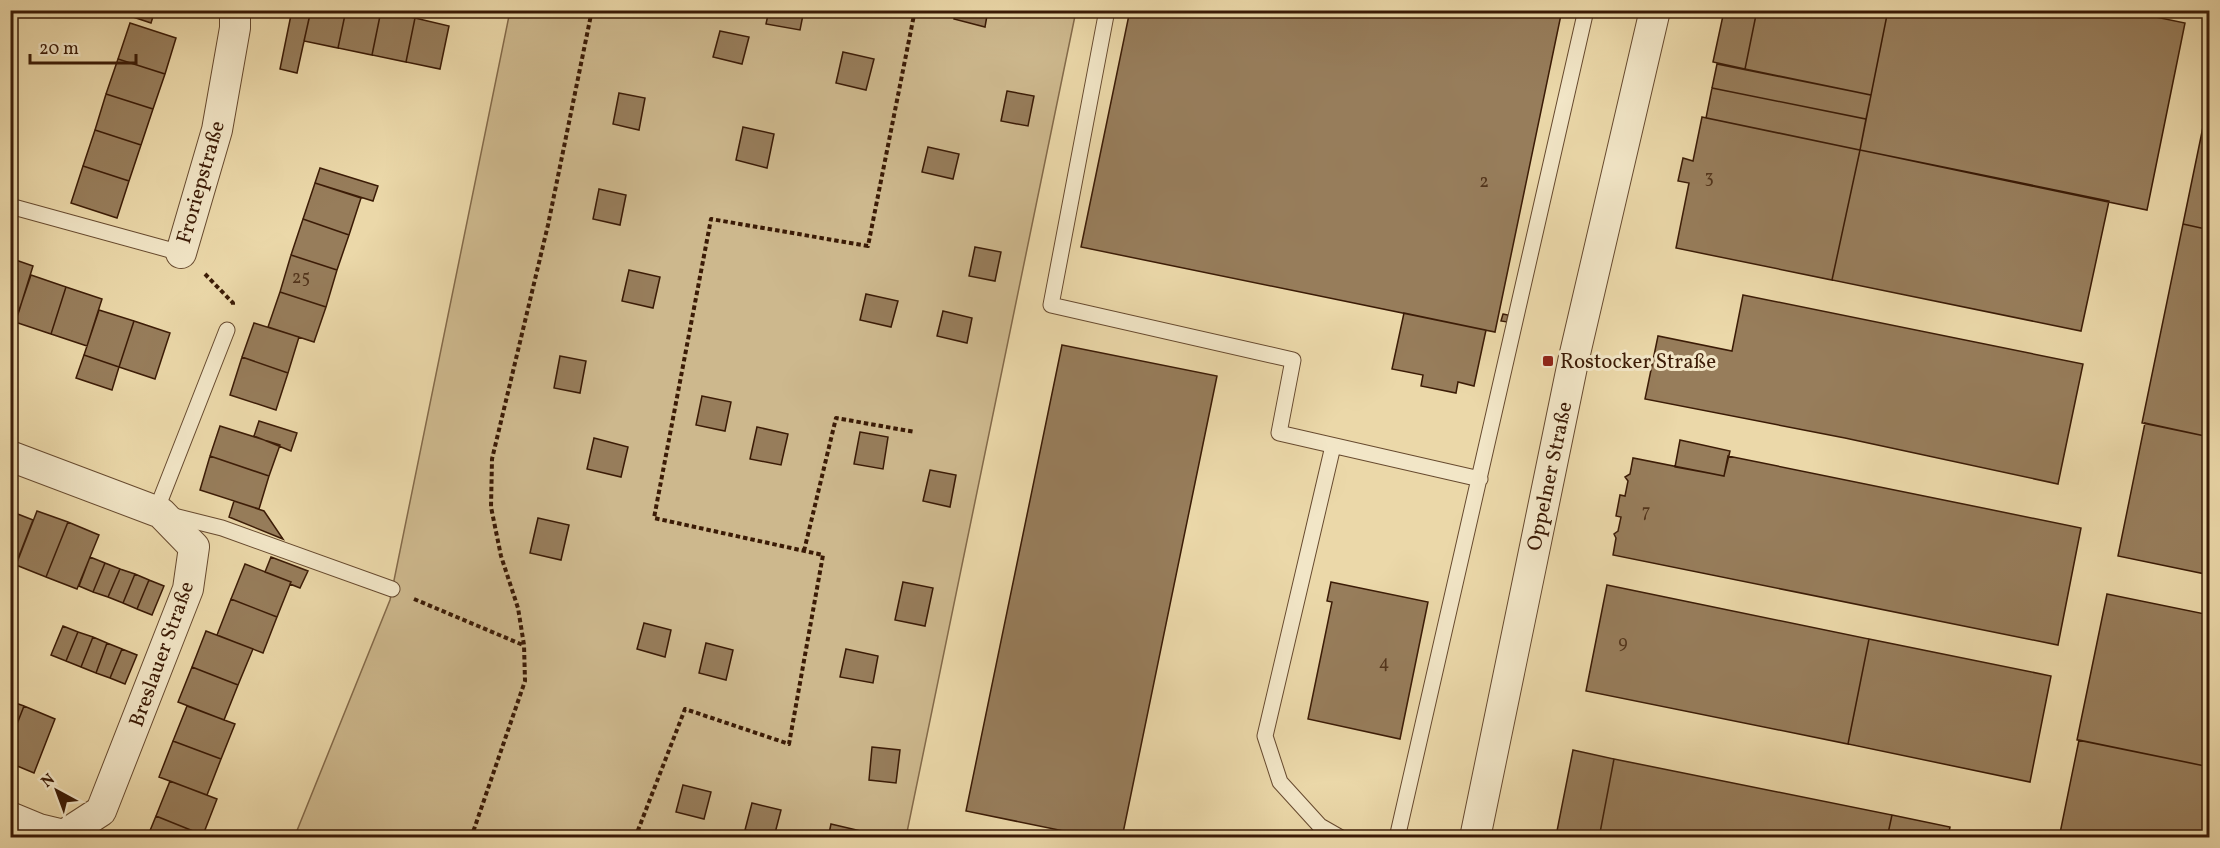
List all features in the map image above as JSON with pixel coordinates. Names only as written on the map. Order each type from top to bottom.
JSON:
[{"type":"street","name":"Froriepstraße","points":[[181,252],[217,129],[235,28],[234,10]]},
{"type":"street","name":"Oppelner Straße","points":[[1475,837],[1573,362],[1655,10]]},
{"type":"street","name":"Breslauer Straße","points":[[10,456],[158,512],[194,547],[188,589],[101,811],[66,836],[39,829],[10,817]]},
{"type":"lane","points":[[1107,10],[1051,305],[1293,360],[1279,433],[1479,479]]},
{"type":"lane","points":[[1397,837],[1586,10]]},
{"type":"lane","name":"Froriepstraße","points":[[10,206],[181,252]]},
{"type":"lane","points":[[227,330],[158,512],[222,528],[392,589]]},
{"type":"lane","points":[[1333,446],[1265,736],[1280,782],[1320,826],[1341,837]]},
{"type":"path","points":[[471,837],[525,681],[524,645],[518,608],[501,556],[491,507],[492,459],[548,225],[592,10]]},
{"type":"path","points":[[635,837],[685,709],[789,744],[823,555],[654,518],[711,219],[868,246],[915,10]]},
{"type":"path","points":[[181,252],[233,303],[227,330]]},
{"type":"path","points":[[804,551],[836,418],[915,432]]},
{"type":"path","points":[[392,589],[524,645]]},
{"type":"shaded area","points":[[510,11],[1076,11],[906,837],[294,838],[390,600]]},
{"type":"building","points":[[122,10],[155,10],[151,23],[121,13]]},
{"type":"building","points":[[292,10],[310,14],[297,73],[280,69]]},
{"type":"building","points":[[311,10],[346,10],[338,48],[304,41]]},
{"type":"building","points":[[346,10],[381,11],[372,55],[338,48]]},
{"type":"building","points":[[769,10],[804,10],[800,30],[766,24]]},
{"type":"building","points":[[956,10],[988,10],[985,27],[954,19]]},
{"type":"building","points":[[1130,10],[1562,10],[1495,332],[1081,247]]},
{"type":"building","points":[[1722,10],[1757,10],[1745,69],[1713,62],[1724,11]]},
{"type":"building","points":[[1757,10],[1888,10],[1871,95],[1745,69]]},
{"type":"building","points":[[1888,10],[2122,10],[2185,23],[2147,210],[1860,150]]},
{"type":"building","points":[[381,11],[415,18],[406,62],[372,55]]},
{"type":"building","points":[[10,17],[16,19],[13,35],[10,35]]},
{"type":"building","points":[[415,18],[449,26],[440,69],[406,62]]},
{"type":"building","points":[[130,23],[176,38],[165,74],[118,59]]},
{"type":"building","points":[[720,31],[749,37],[742,64],[713,57]]},
{"type":"building","points":[[843,52],[874,59],[866,90],[836,83]]},
{"type":"building","points":[[118,59],[165,74],[153,109],[106,94]]},
{"type":"building","points":[[1717,64],[1871,95],[1866,119],[1712,88]]},
{"type":"building","points":[[1712,88],[1866,119],[1860,150],[1706,118]]},
{"type":"building","points":[[1007,91],[1034,96],[1028,126],[1001,121]]},
{"type":"building","points":[[619,93],[645,98],[639,130],[613,124]]},
{"type":"building","points":[[2210,93],[2210,230],[2183,224]]},
{"type":"building","points":[[106,94],[153,109],[141,145],[95,130]]},
{"type":"building","points":[[1702,117],[1860,150],[1832,280],[1676,248],[1689,183],[1678,181],[1683,158],[1693,161]]},
{"type":"building","points":[[743,127],[774,134],[767,168],[736,160]]},
{"type":"building","points":[[95,130],[141,145],[129,181],[83,166]]},
{"type":"building","points":[[928,147],[959,154],[953,179],[922,172]]},
{"type":"building","points":[[1860,150],[2109,201],[2081,331],[1832,280]]},
{"type":"building","points":[[83,166],[129,181],[117,218],[71,203]]},
{"type":"building","points":[[320,168],[378,186],[373,201],[315,183]]},
{"type":"building","points":[[315,183],[361,198],[349,235],[303,219]]},
{"type":"building","points":[[599,189],[626,195],[620,225],[593,219]]},
{"type":"building","points":[[303,219],[349,235],[337,270],[291,255]]},
{"type":"building","points":[[2183,224],[2210,230],[2210,437],[2142,423]]},
{"type":"building","points":[[975,247],[1001,252],[995,281],[969,276]]},
{"type":"building","points":[[291,255],[337,270],[326,307],[280,292]]},
{"type":"building","points":[[10,258],[33,266],[19,311],[10,309]]},
{"type":"building","points":[[629,270],[660,277],[653,308],[622,301]]},
{"type":"building","points":[[31,275],[66,287],[51,334],[15,322]]},
{"type":"building","points":[[66,287],[102,299],[87,346],[51,334]]},
{"type":"building","points":[[280,292],[326,307],[314,342],[268,327]]},
{"type":"building","points":[[866,294],[898,301],[891,327],[860,320]]},
{"type":"building","points":[[1743,295],[2083,364],[2058,484],[1845,438],[1645,399],[1658,336],[1732,351]]},
{"type":"building","points":[[10,309],[19,311],[10,337]]},
{"type":"building","points":[[99,310],[134,321],[119,367],[84,355]]},
{"type":"building","points":[[943,311],[972,318],[967,343],[937,336]]},
{"type":"building","points":[[1404,313],[1486,330],[1474,386],[1458,382],[1456,393],[1421,386],[1423,375],[1392,369]]},
{"type":"building","points":[[1503,314],[1508,315],[1507,322],[1501,321]]},
{"type":"building","points":[[134,321],[170,333],[155,379],[119,367]]},
{"type":"building","points":[[254,323],[299,337],[288,373],[242,357]]},
{"type":"building","points":[[1062,345],[1217,376],[1122,838],[1098,838],[966,811]]},
{"type":"building","points":[[84,355],[119,367],[112,390],[76,378]]},
{"type":"building","points":[[560,356],[586,361],[580,393],[554,388]]},
{"type":"building","points":[[242,357],[288,373],[276,410],[230,395]]},
{"type":"building","points":[[702,396],[731,402],[725,431],[696,425]]},
{"type":"building","points":[[259,421],[297,433],[291,451],[254,436]]},
{"type":"building","points":[[2145,423],[2210,437],[2210,575],[2118,556]]},
{"type":"building","points":[[220,426],[280,445],[269,476],[210,456]]},
{"type":"building","points":[[757,427],[788,434],[781,465],[750,459]]},
{"type":"building","points":[[860,432],[888,437],[883,469],[854,464]]},
{"type":"building","points":[[594,438],[628,447],[621,477],[587,469]]},
{"type":"building","points":[[1680,440],[1730,451],[1724,476],[1675,467]]},
{"type":"building","points":[[210,456],[269,476],[259,509],[200,490]]},
{"type":"building","points":[[1728,456],[2081,528],[2058,645],[1613,555],[1616,538],[1614,534],[1618,531],[1621,517],[1616,516],[1620,495],[1625,496],[1628,481],[1625,477],[1630,474],[1633,458],[1724,476]]},
{"type":"building","points":[[930,470],[956,475],[950,507],[923,501]]},
{"type":"building","points":[[234,501],[264,511],[283,539],[229,517]]},
{"type":"building","points":[[10,511],[33,520],[12,574],[10,574]]},
{"type":"building","points":[[37,511],[68,522],[46,577],[16,565]]},
{"type":"building","points":[[538,518],[569,525],[561,560],[530,553]]},
{"type":"building","points":[[68,522],[99,535],[77,589],[46,577]]},
{"type":"building","points":[[90,557],[105,563],[93,592],[79,586]]},
{"type":"building","points":[[271,557],[308,571],[300,588],[265,572]]},
{"type":"building","points":[[105,563],[120,569],[108,597],[93,592]]},
{"type":"building","points":[[245,564],[291,582],[277,617],[231,599]]},
{"type":"building","points":[[120,569],[135,574],[123,603],[108,597]]},
{"type":"building","points":[[135,574],[149,580],[137,609],[123,603]]},
{"type":"building","points":[[149,580],[164,586],[152,615],[137,609]]},
{"type":"building","points":[[903,582],[933,588],[925,626],[895,620]]},
{"type":"building","points":[[1331,582],[1428,602],[1400,739],[1308,719],[1332,602],[1327,601]]},
{"type":"building","points":[[1607,585],[1869,639],[1848,744],[1586,691]]},
{"type":"building","points":[[2107,594],[2210,615],[2210,767],[2077,740]]},
{"type":"building","points":[[231,599],[277,617],[263,653],[217,635]]},
{"type":"building","points":[[644,623],[671,630],[665,657],[637,649]]},
{"type":"building","points":[[63,626],[78,632],[66,661],[51,655]]},
{"type":"building","points":[[206,631],[253,649],[238,685],[192,667]]},
{"type":"building","points":[[78,632],[93,637],[81,667],[66,661]]},
{"type":"building","points":[[93,637],[107,643],[96,673],[81,667]]},
{"type":"building","points":[[1869,639],[2051,676],[2030,782],[1848,744]]},
{"type":"building","points":[[107,643],[122,649],[110,678],[96,673]]},
{"type":"building","points":[[706,643],[733,650],[726,680],[699,673]]},
{"type":"building","points":[[122,649],[137,655],[125,684],[110,678]]},
{"type":"building","points":[[846,649],[878,656],[873,683],[840,677]]},
{"type":"building","points":[[192,667],[238,685],[224,720],[178,702]]},
{"type":"building","points":[[10,701],[24,706],[10,742]]},
{"type":"building","points":[[24,706],[55,719],[34,773],[10,763],[10,742]]},
{"type":"building","points":[[187,706],[235,724],[221,759],[173,741]]},
{"type":"building","points":[[2079,740],[2210,767],[2210,838],[2059,838]]},
{"type":"building","points":[[173,741],[221,759],[207,795],[159,777]]},
{"type":"building","points":[[872,747],[900,750],[896,783],[869,780]]},
{"type":"building","points":[[1573,750],[1614,759],[1599,838],[1556,836]]},
{"type":"building","points":[[1614,759],[1892,815],[1887,838],[1599,838]]},
{"type":"building","points":[[170,781],[217,799],[203,835],[156,816]]},
{"type":"building","points":[[683,785],[711,792],[704,819],[676,812]]},
{"type":"building","points":[[752,803],[781,810],[774,837],[745,830]]},
{"type":"building","points":[[1892,815],[1950,827],[1948,838],[1887,838]]},
{"type":"building","points":[[156,816],[203,835],[202,838],[147,838]]},
{"type":"building","points":[[831,824],[861,831],[859,838],[828,838]]},
{"type":"place","name":"Rostocker Straße","points":[[1548,361]]}]
